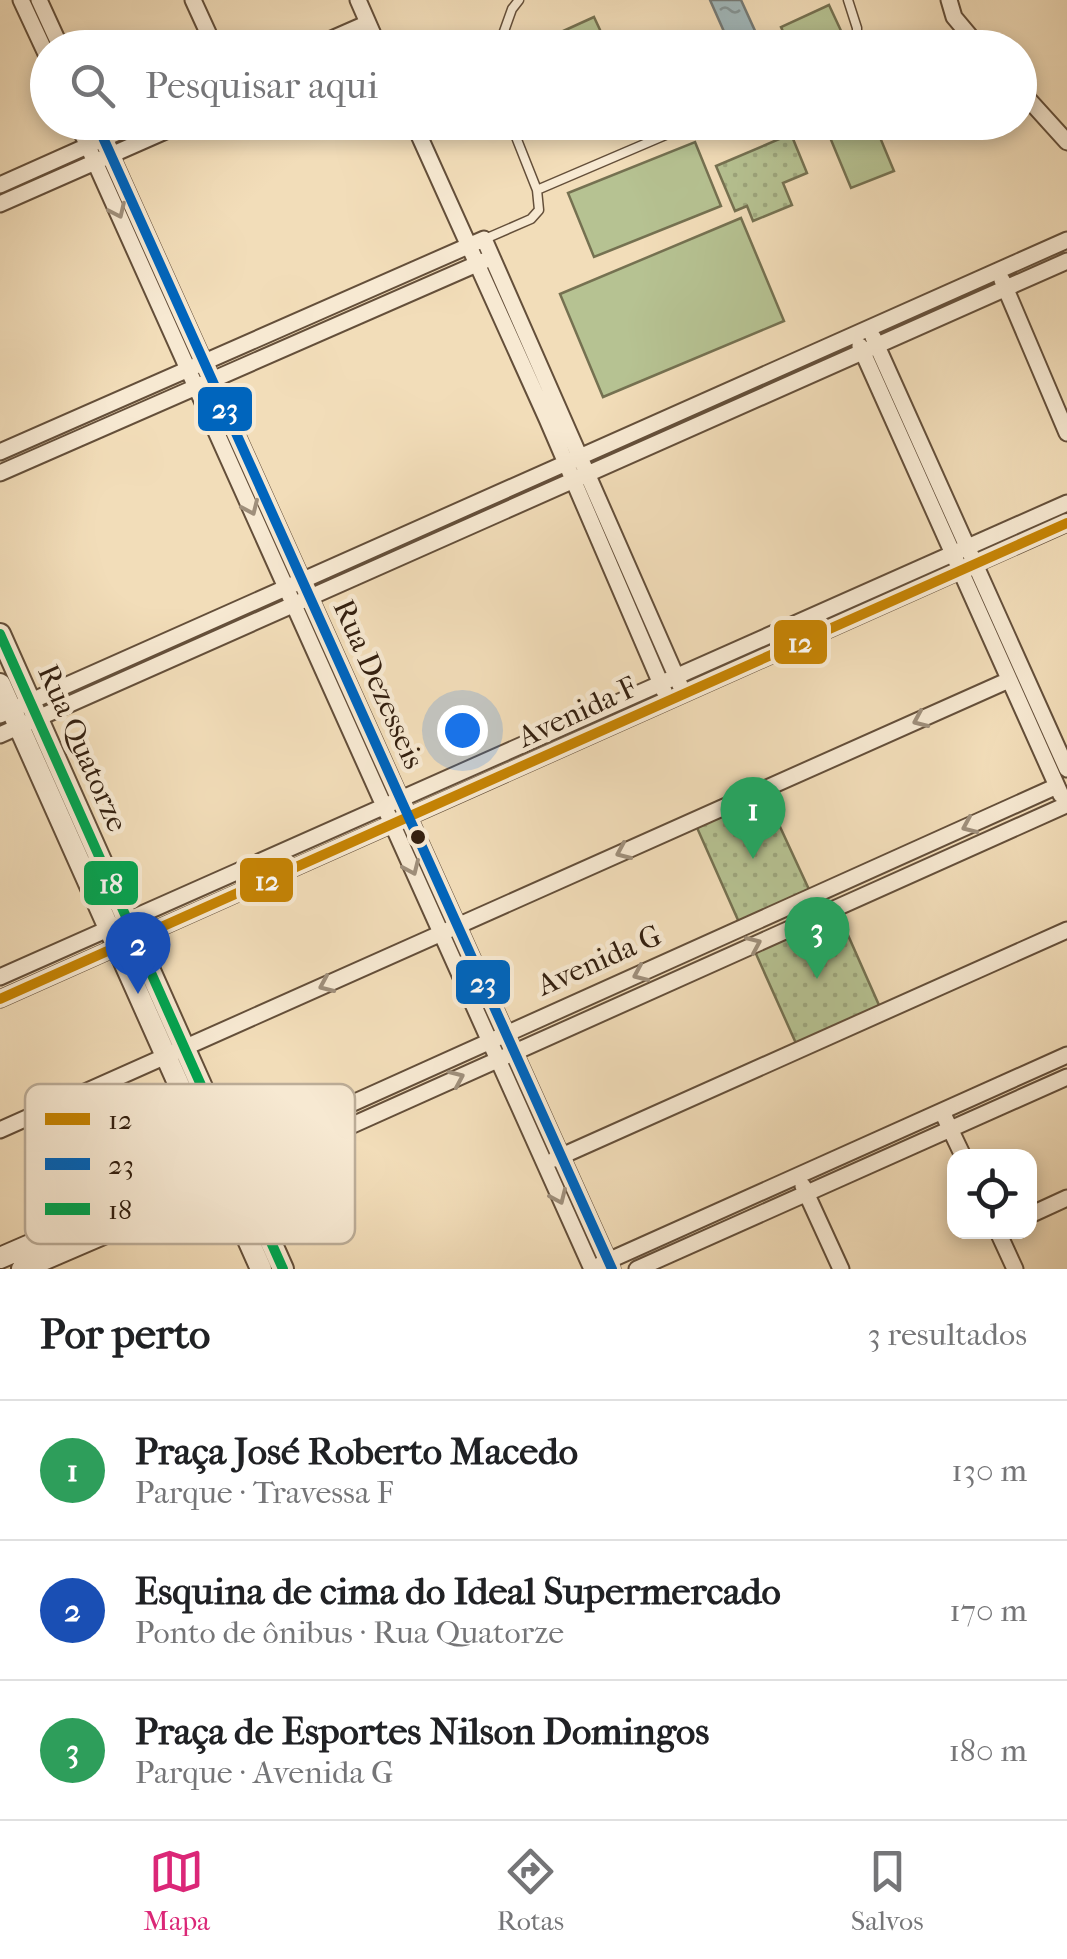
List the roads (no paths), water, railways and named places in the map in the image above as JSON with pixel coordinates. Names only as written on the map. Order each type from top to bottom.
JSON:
[{"type":"street","points":[[21,0],[35,30]]},
{"type":"street","points":[[39,0],[53,30]]},
{"type":"street","points":[[193,0],[206,30]]},
{"type":"street","points":[[358,0],[371,30]]},
{"type":"street","points":[[949,0],[954,18],[964,30]]},
{"type":"street","points":[[352,30],[368,23]]},
{"type":"street","points":[[1037,109],[1067,142]]},
{"type":"street","name":"Rua Dezesseis","points":[[85,140],[104,160],[206,362],[610,1264]]},
{"type":"street","points":[[0,185],[104,140]]},
{"type":"street","name":"Rua Dezesseis","points":[[104,140],[104,160],[189,369],[591,1269]]},
{"type":"street","points":[[0,204],[147,140]]},
{"type":"street","points":[[422,140],[485,261],[572,460],[668,701]]},
{"type":"street","points":[[16,718],[286,586],[1067,240]]},
{"type":"street","points":[[0,452],[476,243]]},
{"type":"street","points":[[0,473],[485,261]]},
{"type":"street","points":[[16,718],[294,604],[1067,261]]},
{"type":"street","points":[[998,271],[1067,433]]},
{"type":"street","points":[[862,332],[959,551],[1067,769]]},
{"type":"street","points":[[579,478],[684,694]]},
{"type":"street","name":"Avenida F","points":[[0,999],[122,934],[401,799],[1067,504]]},
{"type":"street","name":"Avenida F","points":[[0,977],[122,934],[410,819],[1067,524]]},
{"type":"street","points":[[967,568],[1009,680],[1066,806]]},
{"type":"street","name":"Rua Quatorze","points":[[0,634],[16,718]]},
{"type":"street","points":[[103,1084],[1009,680]]},
{"type":"street","name":"Rua Quatorze","points":[[0,684],[122,934],[189,1084]]},
{"type":"street","name":"Avenida G","points":[[355,1104],[1057,786]]},
{"type":"street","name":"Avenida G","points":[[355,1121],[1066,806]]},
{"type":"street","points":[[790,908],[798,925]]},
{"type":"street","points":[[544,1164],[1067,930]]},
{"type":"street","points":[[591,1269],[610,1264],[1067,1055]]},
{"type":"street","points":[[637,1269],[1067,1077]]},
{"type":"street","points":[[403,1079],[413,1098]]},
{"type":"street","points":[[942,1110],[960,1149]]},
{"type":"street","points":[[0,1130],[25,1119]]},
{"type":"street","points":[[798,1176],[841,1269]]},
{"type":"street","points":[[1037,1212],[1067,1198]]},
{"type":"street","points":[[1001,1239],[1015,1269]]},
{"type":"street","name":"Avenida G","points":[[0,1258],[36,1244]]},
{"type":"street","name":"Avenida G","points":[[22,1269],[74,1244]]},
{"type":"street","name":"Rua Quatorze","points":[[253,1244],[261,1269]]},
{"type":"street","name":"Rua Quatorze","points":[[269,1244],[283,1269]]},
{"type":"lane","points":[[504,30],[519,0]]},
{"type":"lane","points":[[848,0],[857,30]]},
{"type":"lane","points":[[476,243],[536,215],[537,190],[517,140]]},
{"type":"lane","points":[[537,190],[654,140]]},
{"type":"lane","points":[[485,261],[501,232]]},
{"type":"water","points":[[710,0],[741,0],[755,30],[723,30]]},
{"type":"place","name":"Praça José Roberto Macedo","points":[[753,859]]},
{"type":"place","name":"Praça de Esportes Nilson Domingos","points":[[817,979]]},
{"type":"place","name":"Esquina de cima do Ideal Supermercado","points":[[138,994]]}]
